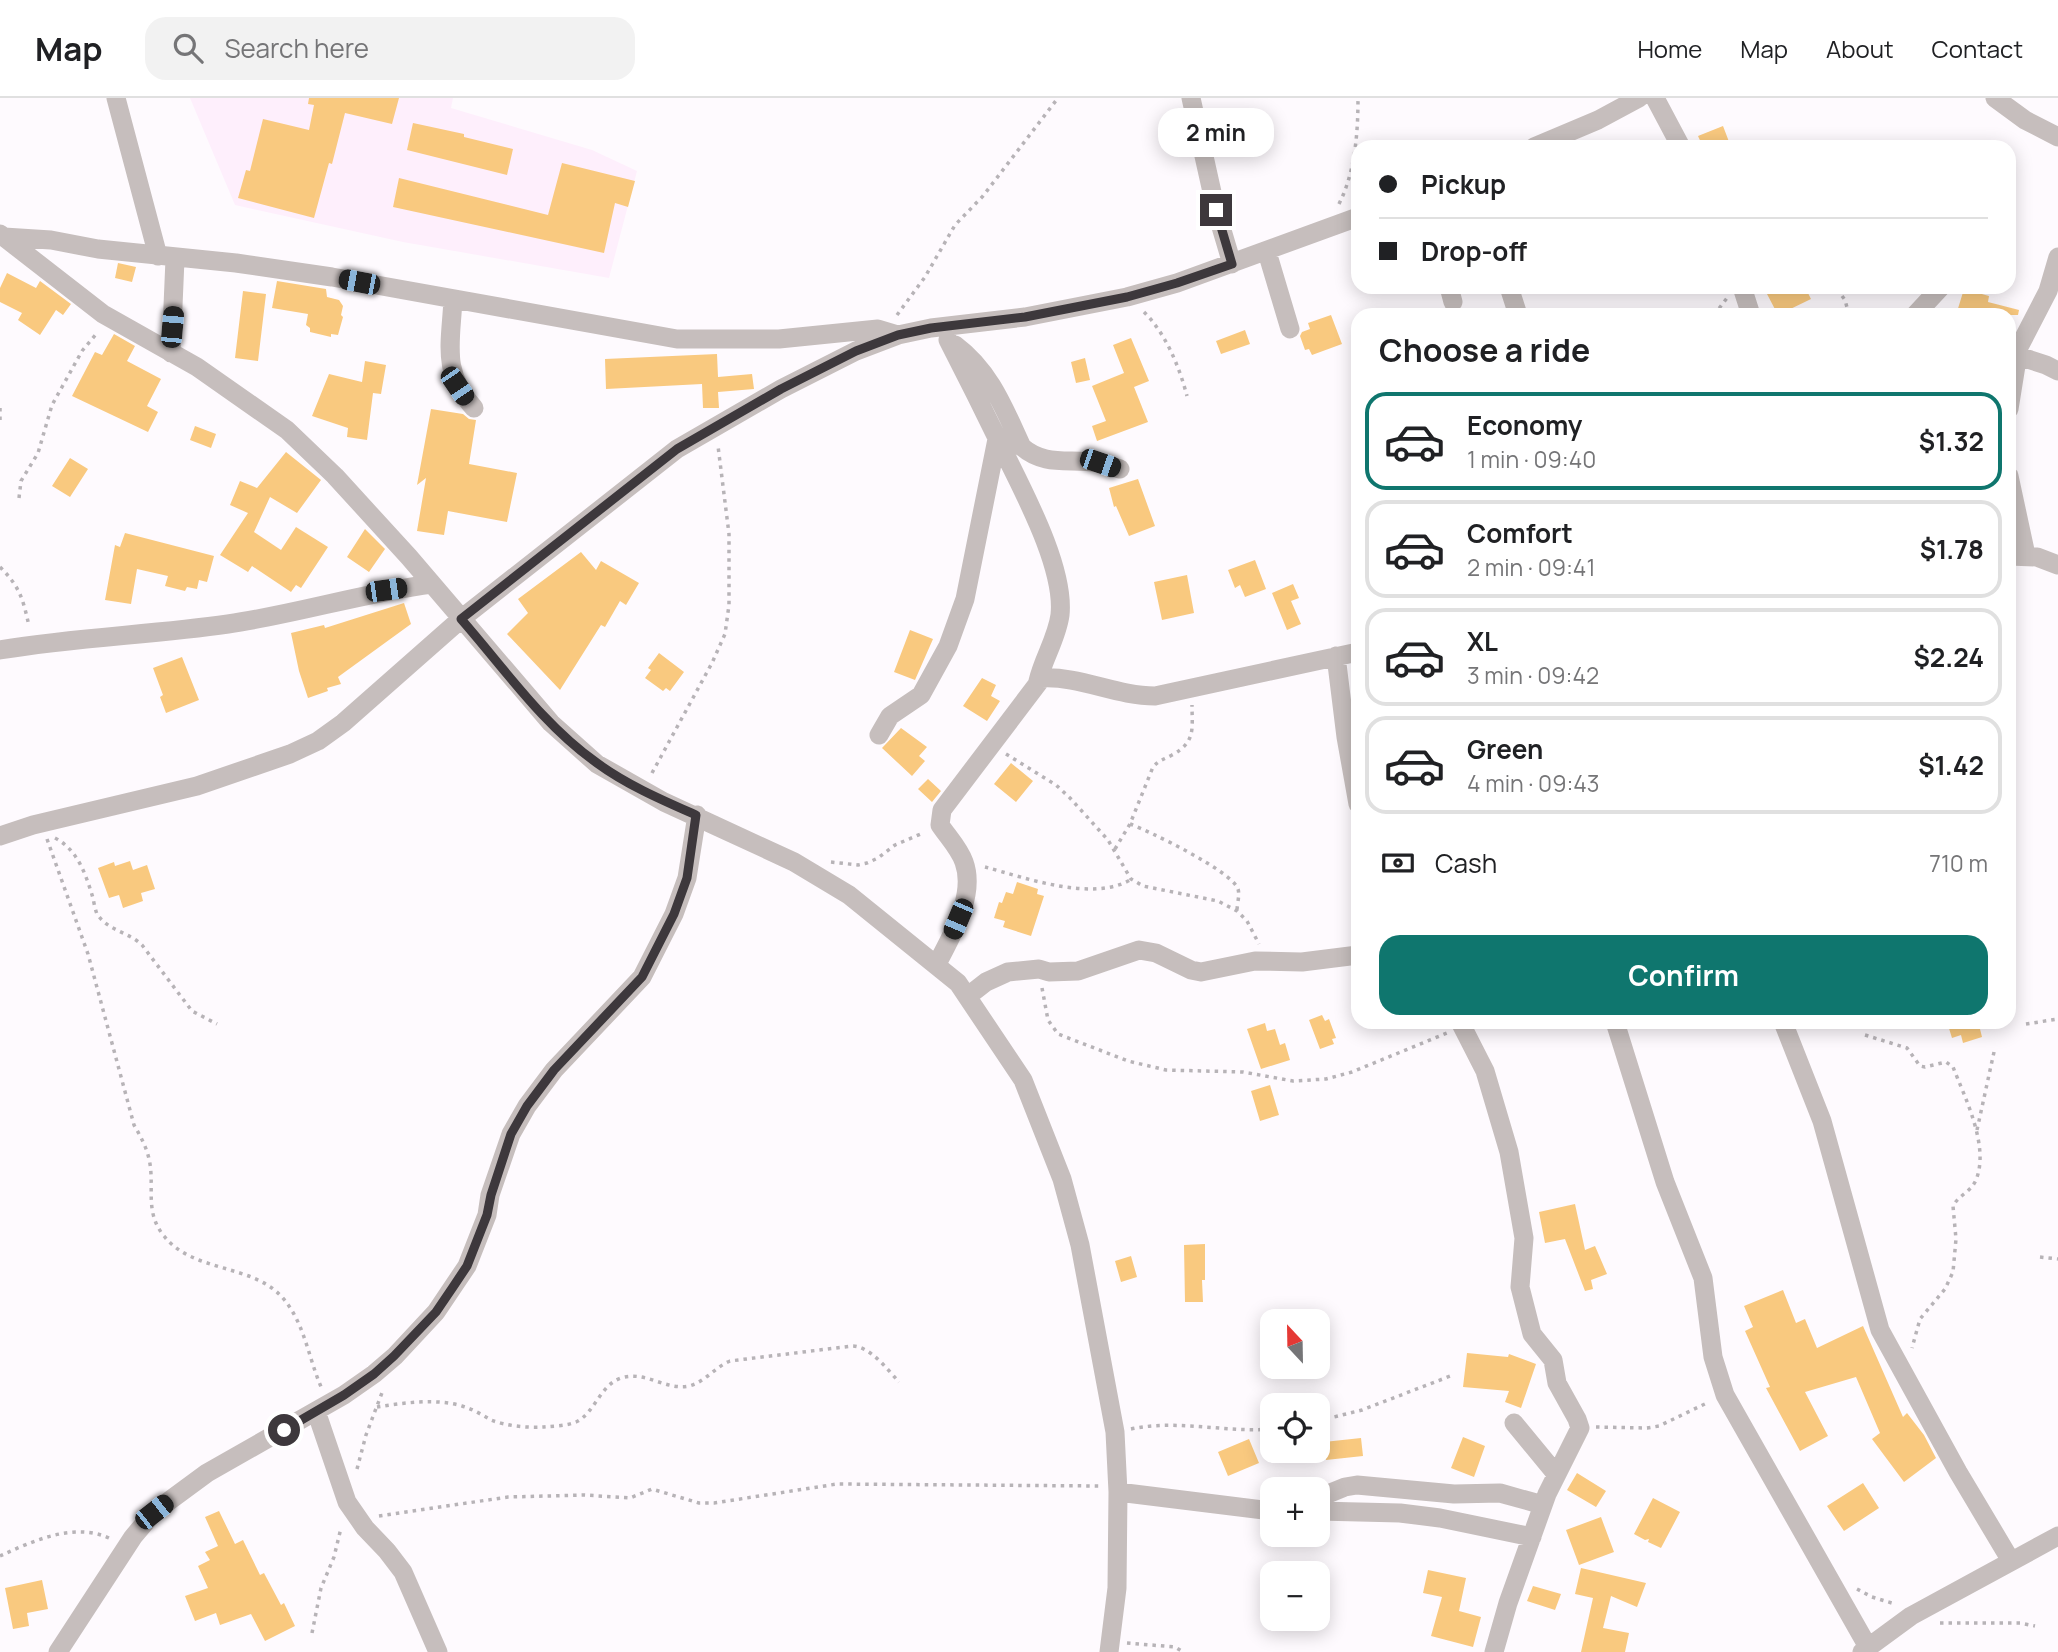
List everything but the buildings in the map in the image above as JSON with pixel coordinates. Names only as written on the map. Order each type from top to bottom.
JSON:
[{"type":"street","points":[[116,98],[166,257],[171,352]]},
{"type":"street","points":[[1191,98],[1216,210],[1232,264]]},
{"type":"street","points":[[1551,140],[1598,120],[1639,98]]},
{"type":"street","points":[[1655,98],[1677,140]]},
{"type":"street","points":[[1995,98],[2025,120],[2058,137]]},
{"type":"street","points":[[0,836],[33,825],[197,786],[290,754],[318,741],[461,619],[677,449],[817,369],[856,351],[898,335],[931,328],[1025,317],[1127,297],[1267,252],[1351,220]]},
{"type":"street","points":[[4,240],[51,240],[98,249],[283,269],[677,339],[779,339],[878,329],[898,335]]},
{"type":"street","points":[[4,240],[110,318],[226,386],[287,430],[343,484],[551,723],[597,764],[643,791],[794,862],[849,895],[937,964],[968,996],[1023,1080],[1062,1179],[1080,1245],[1115,1433],[1118,1490],[1117,1588],[1110,1647]]},
{"type":"street","points":[[1267,252],[1290,329]]},
{"type":"street","points":[[2016,349],[2048,291],[2058,257]]},
{"type":"street","points":[[1922,308],[1934,294]]},
{"type":"street","points":[[453,299],[449,347],[451,370],[457,386],[474,408]]},
{"type":"street","points":[[931,328],[975,362],[994,386],[1022,447],[1044,460],[1100,463],[1120,470]]},
{"type":"street","points":[[937,964],[958,919],[966,888],[963,860],[940,825],[942,810],[1038,681],[1060,616],[1059,597],[1046,545],[948,340]]},
{"type":"street","points":[[2016,355],[2058,371]]},
{"type":"street","points":[[879,735],[891,716],[921,695],[948,646],[965,599],[997,439]]},
{"type":"street","points":[[2017,556],[2058,565]]},
{"type":"street","points":[[0,650],[231,624],[287,614],[386,590],[432,584]]},
{"type":"street","points":[[1038,681],[1047,677],[1154,696],[1351,653]]},
{"type":"street","points":[[1336,656],[1351,765]]},
{"type":"street","points":[[58,1652],[127,1546],[154,1512],[181,1490],[374,1374],[436,1312],[467,1266],[487,1215],[511,1134],[527,1106],[554,1070],[642,977],[674,914],[687,878],[696,815]]},
{"type":"street","points":[[968,996],[986,982],[1008,972],[1039,969],[1049,972],[1078,971],[1139,950],[1156,953],[1201,972],[1255,961],[1302,962],[1351,956]]},
{"type":"street","points":[[1464,1029],[1485,1072],[1509,1152],[1524,1238],[1520,1287],[1529,1323],[1537,1342],[1553,1360],[1561,1392],[1580,1428],[1543,1505],[1493,1652]]},
{"type":"street","points":[[1617,1029],[1665,1182],[1703,1278],[1713,1357],[1726,1395],[1865,1650],[1911,1616],[2058,1536]]},
{"type":"street","points":[[1786,1029],[1822,1121],[1880,1330],[2011,1562]]},
{"type":"street","points":[[323,1407],[347,1502],[403,1572],[438,1652]]},
{"type":"street","points":[[1514,1423],[1556,1474]]},
{"type":"street","points":[[1330,1493],[1357,1485],[1454,1494],[1500,1493],[1543,1505]]},
{"type":"street","points":[[1118,1490],[1260,1509]]},
{"type":"street","points":[[1330,1511],[1400,1513],[1440,1518],[1532,1537]]},
{"type":"path","points":[[898,335],[897,313],[925,277],[955,225],[983,196],[1058,98]]},
{"type":"path","points":[[1356,140],[1358,98]]},
{"type":"path","points":[[1323,230],[1344,195],[1351,170]]},
{"type":"path","points":[[1127,297],[1159,328],[1177,365],[1187,396]]},
{"type":"path","points":[[19,498],[21,481],[38,453],[52,405],[82,351],[110,318]]},
{"type":"path","points":[[0,408],[0,425]]},
{"type":"path","points":[[643,791],[725,634],[729,605],[729,534],[716,426]]},
{"type":"path","points":[[0,567],[22,594],[33,645]]},
{"type":"path","points":[[1115,849],[1130,824],[1153,766],[1189,743],[1193,727],[1193,687]]},
{"type":"path","points":[[991,745],[1056,785],[1094,822],[1115,849],[1131,879],[1143,886],[1218,901],[1237,911],[1255,934],[1266,962]]},
{"type":"path","points":[[1130,824],[1219,869],[1238,889],[1237,911]]},
{"type":"path","points":[[831,862],[858,865],[867,863],[895,845],[940,825]]},
{"type":"path","points":[[217,1024],[192,1011],[133,936],[119,932],[105,922],[96,912],[89,885],[75,853],[62,842],[44,833],[79,926],[134,1125],[143,1140],[150,1164],[151,1212],[157,1226],[173,1245],[234,1273],[256,1277],[268,1283],[282,1297],[303,1331],[321,1386],[323,1407]]},
{"type":"path","points":[[963,860],[1047,883],[1101,890],[1118,887],[1131,879]]},
{"type":"path","points":[[1039,969],[1045,1010],[1052,1028],[1058,1034],[1128,1061],[1166,1070],[1243,1072],[1293,1081],[1326,1079],[1352,1072],[1450,1029]]},
{"type":"path","points":[[2026,1024],[2058,1019]]},
{"type":"path","points":[[1865,1035],[1907,1048],[1920,1066],[1946,1062],[1953,1067],[1976,1132],[1979,1172],[1973,1186],[1953,1206],[1956,1239],[1953,1272],[1945,1289],[1920,1319],[1905,1377]]},
{"type":"path","points":[[1976,1132],[1994,1052]]},
{"type":"path","points":[[2040,1257],[2058,1259]]},
{"type":"path","points":[[377,1407],[446,1403],[463,1406],[502,1423],[542,1427],[564,1425],[577,1422],[619,1378],[641,1376],[669,1384],[689,1386],[730,1361],[852,1346],[867,1351],[899,1382]]},
{"type":"path","points":[[357,1469],[394,1356]]},
{"type":"path","points":[[1330,1418],[1362,1410],[1453,1375]]},
{"type":"path","points":[[1580,1428],[1621,1426],[1647,1429],[1726,1395]]},
{"type":"path","points":[[1115,1433],[1152,1426],[1260,1430]]},
{"type":"path","points":[[360,1521],[508,1497],[630,1497],[652,1489],[699,1503],[837,1484],[1118,1490]]},
{"type":"path","points":[[312,1633],[321,1588],[338,1543],[347,1502]]},
{"type":"path","points":[[0,1556],[35,1539],[76,1532],[97,1532],[127,1546]]},
{"type":"path","points":[[1852,1586],[1863,1594],[1898,1606],[1911,1616],[1927,1622],[1972,1625],[2020,1623],[2035,1626]]},
{"type":"path","points":[[1110,1647],[1175,1647],[1183,1652]]},
{"type":"shaded area","points":[[190,98],[453,98],[451,108],[592,150],[637,171],[609,278],[403,242],[235,205]]},
{"type":"route","points":[[284,1430],[374,1374],[436,1312],[467,1266],[487,1215],[511,1134],[527,1106],[554,1070],[642,977],[674,914],[687,878],[696,815],[624,781],[579,749],[515,684],[461,619],[677,449],[817,369],[856,351],[898,335],[931,328],[1025,317],[1127,297],[1232,264],[1216,210]]}]
